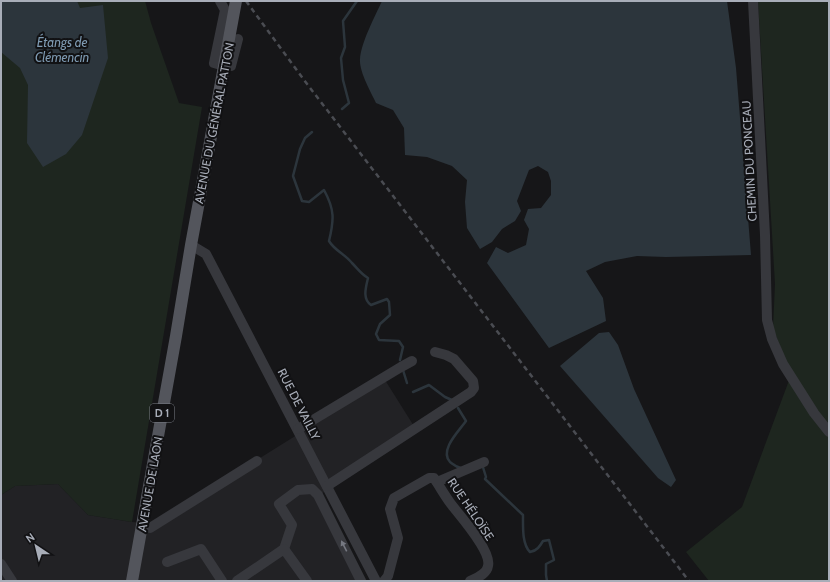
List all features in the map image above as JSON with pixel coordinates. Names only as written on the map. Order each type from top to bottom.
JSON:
[{"type":"main road","name":"AVENUE DU GÉNÉRAL PATTON","points":[[191,245],[236,1]]},
{"type":"main road","name":"AVENUE DE LAON","points":[[132,581],[191,245]]},
{"type":"street","points":[[220,1],[225,10],[214,63],[224,66],[231,66],[238,39]]},
{"type":"street","name":"CHEMIN DU PONCEAU","points":[[753,1],[765,235],[767,320],[772,339],[783,364],[814,413],[829,432]]},
{"type":"street","name":"RUE DE VAILLY","points":[[191,245],[206,254],[376,581]]},
{"type":"street","points":[[327,486],[471,392],[474,388],[473,381],[454,359],[435,352]]},
{"type":"street","points":[[298,429],[412,361]]},
{"type":"street","points":[[142,526],[150,528],[257,461]]},
{"type":"street","points":[[437,482],[481,464]]},
{"type":"street","name":"RUE HÉLOÏSE","points":[[384,581],[388,576],[398,538],[390,509],[394,498],[429,478],[434,478],[450,504],[473,531],[489,561],[488,568],[483,574],[470,581]]},
{"type":"street","points":[[237,581],[284,549],[292,525],[279,504],[298,490],[312,489],[318,495],[362,581]]},
{"type":"street","points":[[167,562],[201,549],[222,581]]},
{"type":"street","points":[[284,549],[307,581]]},
{"type":"street","points":[[1,564],[12,581]]},
{"type":"shaded area","points":[[1,1],[145,1],[151,23],[179,103],[202,107],[132,522],[88,515],[58,484],[15,486],[1,495]]},
{"type":"shaded area","points":[[758,1],[829,1],[829,581],[709,581],[686,552],[742,507],[791,375],[773,328],[775,284]]},
{"type":"shaded area","points":[[385,380],[417,431],[321,494],[367,581],[1,581],[1,495],[15,486],[58,484],[88,515],[154,524]]},
{"type":"water","name":"Étangs de Clémencin","points":[[1,1],[77,1],[80,8],[103,5],[108,58],[82,135],[66,154],[43,167],[27,143],[28,85],[20,68],[1,52]]},
{"type":"water","points":[[382,1],[727,1],[736,68],[751,255],[666,257],[637,256],[605,262],[586,271],[603,298],[606,321],[549,348],[487,263],[496,247],[508,253],[526,245],[529,229],[524,220],[528,209],[541,208],[551,195],[551,181],[548,172],[538,166],[529,170],[517,201],[521,211],[515,221],[502,229],[492,242],[480,249],[467,228],[465,202],[467,180],[452,166],[427,157],[405,155],[404,128],[393,110],[376,103],[363,76],[360,59],[363,45]]},
{"type":"water","points":[[609,332],[618,345],[634,389],[676,480],[671,487],[658,478],[560,366],[599,333]]},
{"type":"waterway","points":[[342,109],[349,103],[343,80],[341,58],[345,47],[343,21],[357,1]]},
{"type":"waterway","points":[[312,132],[305,138],[300,149],[293,176],[302,201],[309,202],[324,190],[332,209],[333,221],[329,241],[368,278],[365,293],[366,300],[371,305],[387,299],[389,302],[390,315],[380,324],[376,334],[379,340],[399,341],[403,347],[400,360]]},
{"type":"waterway","points":[[403,370],[407,383]]},
{"type":"waterway","points":[[413,392],[429,385],[445,397],[452,400]]},
{"type":"waterway","points":[[458,408],[466,421],[448,446],[447,457],[450,462],[461,468]]},
{"type":"waterway","points":[[482,464],[486,477],[485,479],[523,515],[524,540],[527,549],[530,552],[536,549],[543,541],[549,540],[554,560],[546,564],[547,581]]},
{"type":"railway","points":[[246,1],[304,80],[689,581]]}]
